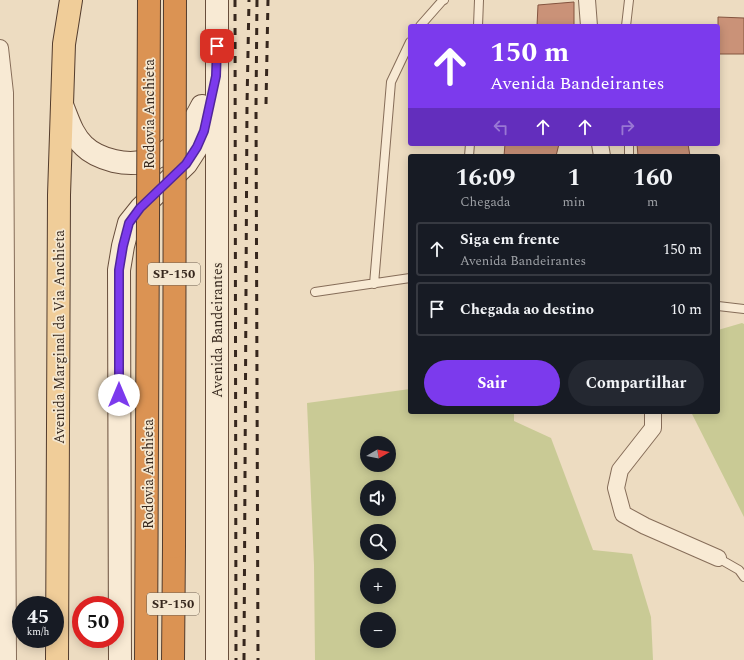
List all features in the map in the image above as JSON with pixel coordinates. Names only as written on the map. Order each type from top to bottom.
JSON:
[{"type":"highway","name":"Rodovia Anchieta","points":[[146,660],[149,0]]},
{"type":"highway","name":"Rodovia Anchieta","points":[[173,660],[175,0]]},
{"type":"main road","name":"Avenida Bandeirantes","points":[[217,0],[217,660]]},
{"type":"main road","name":"Avenida Marginal da Via Anchieta","points":[[58,660],[59,195],[64,44],[69,7]]},
{"type":"main road","points":[[62,105],[73,132],[83,146],[95,155],[126,164],[145,162],[163,154],[183,138],[195,120],[216,76]]},
{"type":"main road","points":[[120,660],[119,270],[129,223],[140,208],[186,164],[197,147],[204,131],[216,76]]},
{"type":"street","points":[[587,0],[589,24]]},
{"type":"street","points":[[0,48],[4,93],[3,418],[8,660]]},
{"type":"street","points":[[653,414],[653,428],[620,470],[616,488],[623,514],[645,526],[718,558]]},
{"type":"lane","points":[[422,24],[444,0]]},
{"type":"lane","points":[[478,24],[479,0]]},
{"type":"lane","points":[[626,24],[629,0]]},
{"type":"lane","points":[[374,284],[391,82],[408,46]]},
{"type":"lane","points":[[315,292],[408,278]]},
{"type":"lane","points":[[720,306],[744,309]]},
{"type":"lane","points":[[718,558],[739,570],[744,577]]},
{"type":"green space","points":[[742,323],[744,324],[744,517],[692,414],[720,414],[720,329]]},
{"type":"green space","points":[[408,389],[408,414],[514,414],[514,421],[551,438],[593,550],[632,554],[651,617],[653,660],[315,660],[314,565],[307,403]]},
{"type":"building","points":[[574,2],[574,24],[537,24],[538,5]]},
{"type":"building","points":[[718,17],[744,18],[744,54],[720,54],[720,24],[718,24]]},
{"type":"building","points":[[505,146],[558,146],[556,154],[504,154]]},
{"type":"building","points":[[637,146],[688,146],[690,154],[638,154]]},
{"type":"railway","points":[[235,0],[236,660]]},
{"type":"railway","points":[[244,660],[247,105],[249,0]]},
{"type":"railway","points":[[257,0],[258,660]]},
{"type":"railway","points":[[266,104],[268,0]]},
{"type":"route","points":[[119,395],[119,270],[129,223],[140,208],[186,164],[197,147],[204,131],[216,76],[217,46]]}]
